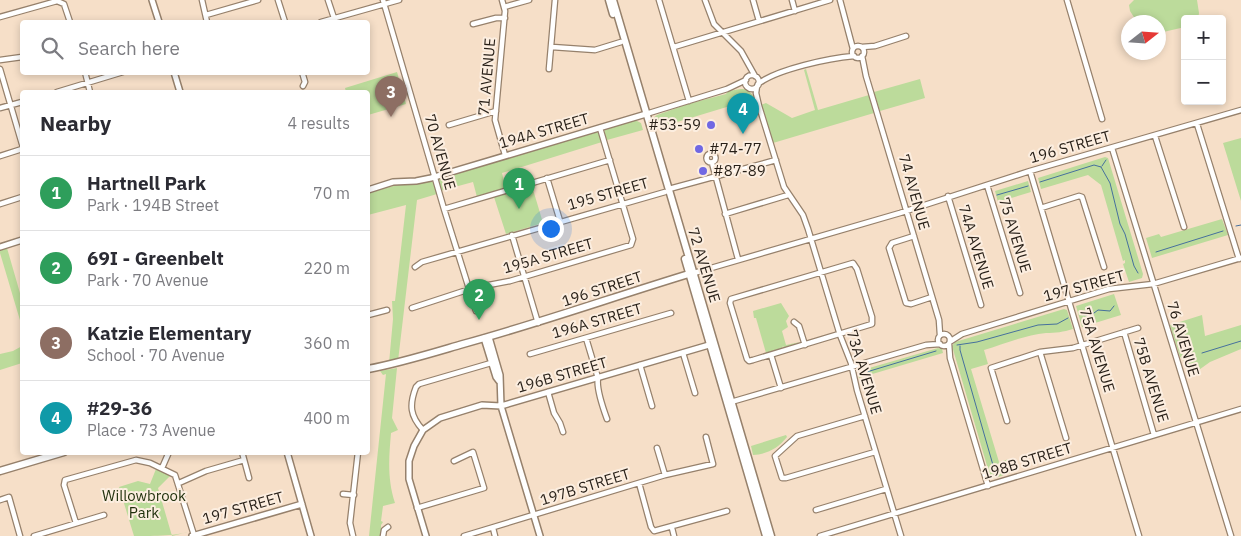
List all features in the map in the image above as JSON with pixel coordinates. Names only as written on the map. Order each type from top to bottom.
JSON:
[{"type":"main road","name":"72 AVENUE","points":[[611,0],[618,16],[644,114]]},
{"type":"main road","name":"72 AVENUE","points":[[611,0],[621,42],[667,190],[766,536]]},
{"type":"main road","name":"72 AVENUE","points":[[667,190],[678,221],[709,346],[721,377]]},
{"type":"main road","name":"196 STREET","points":[[370,369],[398,363],[487,338],[691,274]]},
{"type":"main road","points":[[721,377],[728,401],[731,402],[771,536]]},
{"type":"main road","points":[[0,471],[43,455]]},
{"type":"street","points":[[152,0],[158,20]]},
{"type":"street","points":[[202,0],[207,20]]},
{"type":"street","points":[[206,15],[258,0]]},
{"type":"street","points":[[278,0],[284,20]]},
{"type":"street","points":[[328,0],[334,18]]},
{"type":"street","points":[[328,20],[383,2],[399,0]]},
{"type":"street","name":"71 AVENUE","points":[[502,0],[505,18],[495,122],[505,155]]},
{"type":"street","points":[[504,7],[529,0]]},
{"type":"street","points":[[549,69],[555,0]]},
{"type":"street","points":[[660,0],[689,101]]},
{"type":"street","points":[[705,0],[712,19],[741,51],[755,77],[758,85],[756,93],[759,106]]},
{"type":"street","points":[[753,0],[759,21]]},
{"type":"street","points":[[792,0],[795,10]]},
{"type":"street","points":[[674,47],[830,0]]},
{"type":"street","name":"74 AVENUE","points":[[840,0],[865,71],[939,320],[950,342]]},
{"type":"street","points":[[1067,0],[1102,119]]},
{"type":"street","points":[[0,17],[52,2],[61,2],[64,4],[69,20]]},
{"type":"street","name":"70 AVENUE","points":[[383,2],[434,177],[476,310]]},
{"type":"street","points":[[473,24],[496,18],[505,18]]},
{"type":"street","points":[[755,77],[773,76],[906,36]]},
{"type":"street","points":[[552,47],[595,50],[621,42]]},
{"type":"street","points":[[0,60],[20,56]]},
{"type":"street","points":[[748,66],[746,79],[759,106]]},
{"type":"street","points":[[0,69],[20,137]]},
{"type":"street","points":[[86,75],[90,90]]},
{"type":"street","points":[[65,90],[114,75]]},
{"type":"street","points":[[175,75],[179,90]]},
{"type":"street","points":[[303,75],[305,82],[303,86]]},
{"type":"street","name":"194A STREET","points":[[727,90],[749,76],[755,77]]},
{"type":"street","points":[[758,85],[773,76]]},
{"type":"street","name":"194A STREET","points":[[370,189],[393,182],[416,181],[434,177],[727,90],[749,88],[758,85]]},
{"type":"street","points":[[0,108],[20,103]]},
{"type":"street","name":"73A AVENUE","points":[[759,106],[784,187],[803,215],[811,238],[840,335],[852,367],[875,452],[901,536]]},
{"type":"street","name":"196 STREET","points":[[691,274],[1241,110]]},
{"type":"street","points":[[449,125],[496,111]]},
{"type":"street","points":[[1197,124],[1240,258]]},
{"type":"street","points":[[600,128],[622,203]]},
{"type":"street","points":[[1155,136],[1184,228]]},
{"type":"street","name":"76 AVENUE","points":[[1112,148],[1231,536]]},
{"type":"street","points":[[0,156],[20,150]]},
{"type":"street","points":[[444,209],[610,160]]},
{"type":"street","name":"195 STREET","points":[[415,267],[422,262],[560,221],[776,160]]},
{"type":"street","points":[[712,163],[738,259]]},
{"type":"street","name":"75A AVENUE","points":[[1030,172],[1140,536]]},
{"type":"street","points":[[547,178],[560,221]]},
{"type":"street","name":"75 AVENUE","points":[[987,185],[1020,293]]},
{"type":"street","points":[[726,214],[788,195]]},
{"type":"street","name":"74A AVENUE","points":[[948,196],[980,305]]},
{"type":"street","points":[[1041,208],[1081,196],[1104,267]]},
{"type":"street","points":[[0,204],[20,199]]},
{"type":"street","name":"195A STREET","points":[[412,308],[469,289],[524,277],[629,246],[632,244],[632,239],[622,203]]},
{"type":"street","points":[[512,236],[538,322]]},
{"type":"street","points":[[914,236],[892,243],[890,246],[900,285],[907,304],[932,297]]},
{"type":"street","points":[[0,247],[20,241]]},
{"type":"street","name":"197 STREET","points":[[939,337],[947,334],[962,334],[1114,288],[1153,284],[1240,258]]},
{"type":"street","points":[[854,264],[866,297],[872,324],[748,361],[730,303],[731,300],[822,272],[854,264]]},
{"type":"street","points":[[370,314],[387,310]]},
{"type":"street","name":"196A STREET","points":[[530,354],[671,313]]},
{"type":"street","name":"74 AVENUE","points":[[939,320],[939,337],[942,345]]},
{"type":"street","points":[[794,322],[799,326],[805,345]]},
{"type":"street","points":[[1007,421],[991,368],[1040,352],[1062,351],[1138,328]]},
{"type":"street","name":"75B AVENUE","points":[[1124,332],[1154,436]]},
{"type":"street","name":"197 STREET","points":[[942,345],[962,334]]},
{"type":"street","points":[[731,402],[926,345],[939,337]]},
{"type":"street","points":[[487,338],[491,363],[499,381]]},
{"type":"street","points":[[487,338],[500,375],[501,406],[540,536]]},
{"type":"street","points":[[586,338],[598,378],[600,400],[606,419]]},
{"type":"street","points":[[950,342],[950,358]]},
{"type":"street","points":[[926,345],[942,345],[950,358],[988,486]]},
{"type":"street","name":"196B STREET","points":[[423,430],[440,418],[482,405],[501,406],[709,346]]},
{"type":"street","points":[[1040,352],[1066,438]]},
{"type":"street","points":[[683,353],[695,393]]},
{"type":"street","points":[[771,355],[781,388]]},
{"type":"street","points":[[426,536],[409,479],[409,461],[414,446],[423,430],[412,415],[416,386],[491,363]]},
{"type":"street","points":[[640,365],[652,406]]},
{"type":"street","points":[[548,392],[554,413],[563,432]]},
{"type":"street","points":[[1240,409],[1241,417]]},
{"type":"street","name":"198B STREET","points":[[820,536],[1240,409]]},
{"type":"street","points":[[865,416],[797,436],[775,456],[779,472],[783,478],[875,452]]},
{"type":"street","name":"197B STREET","points":[[464,536],[665,475],[713,464],[706,437]]},
{"type":"street","points":[[657,448],[665,475]]},
{"type":"street","points":[[417,508],[484,488],[474,452],[454,461]]},
{"type":"street","points":[[162,468],[168,455]]},
{"type":"street","points":[[243,455],[249,478]]},
{"type":"street","points":[[288,455],[311,536]]},
{"type":"street","points":[[352,536],[350,523],[358,455]]},
{"type":"street","points":[[76,523],[65,487],[65,480],[136,460],[145,461],[176,475],[194,536]]},
{"type":"street","points":[[179,483],[206,471],[244,460]]},
{"type":"street","points":[[639,483],[654,531],[672,528],[728,511]]},
{"type":"street","points":[[816,510],[886,489]]},
{"type":"street","points":[[343,494],[354,495]]},
{"type":"street","points":[[0,500],[9,497],[20,536]]},
{"type":"street","name":"197 STREET","points":[[194,536],[302,504]]},
{"type":"street","points":[[34,536],[104,515]]},
{"type":"street","points":[[383,536],[384,530],[388,527]]},
{"type":"street","points":[[493,528],[495,536]]},
{"type":"street","points":[[672,528],[674,536]]},
{"type":"green space","points":[[1134,0],[1197,0],[1199,13],[1199,15],[1181,15],[1181,28],[1166,31],[1166,15],[1133,15],[1129,5]]},
{"type":"green space","points":[[806,69],[818,110],[869,95],[874,113],[773,143],[761,105],[766,103],[792,118],[815,110],[804,70]]},
{"type":"green space","points":[[397,72],[406,104],[370,114],[370,90],[346,90],[345,88]]},
{"type":"green space","points":[[920,79],[925,98],[880,111],[874,92]]},
{"type":"green space","points":[[745,89],[753,95],[757,109],[754,110],[740,103],[654,129],[653,118],[657,115],[726,94],[728,91]]},
{"type":"green space","points":[[635,120],[641,123],[643,130],[607,140],[604,133],[605,130]]},
{"type":"green space","points":[[595,132],[600,133],[602,142],[502,173],[506,189],[477,197],[473,182],[440,191],[437,182],[440,178]]},
{"type":"green space","points":[[1241,138],[1241,201],[1223,143]]},
{"type":"green space","points":[[1105,157],[1108,158],[1143,274],[1142,278],[1129,282],[1123,264],[1125,260],[1123,261],[1101,185],[1088,175],[1041,189],[1038,178]]},
{"type":"green space","points":[[430,181],[434,183],[437,194],[417,200],[398,361],[389,363],[393,319],[392,301],[395,301],[406,205],[370,214],[370,192],[397,185]]},
{"type":"green space","points":[[1028,181],[1031,192],[998,202],[995,191]]},
{"type":"green space","points":[[532,186],[543,223],[506,234],[494,197]]},
{"type":"green space","points":[[1222,219],[1228,235],[1152,258],[1146,238],[1159,234],[1161,237]]},
{"type":"green space","points":[[7,248],[20,293],[20,320],[0,253],[0,250]]},
{"type":"green space","points":[[1114,294],[1121,315],[1082,327],[1076,306]]},
{"type":"green space","points":[[781,303],[789,316],[786,321],[788,327],[782,331],[786,345],[800,342],[766,353],[753,311]]},
{"type":"green space","points":[[1064,309],[1067,310],[1073,329],[1030,336],[984,350],[988,364],[971,369],[999,462],[1009,459],[1013,472],[995,478],[990,476],[952,346],[955,342]]},
{"type":"green space","points":[[1202,315],[1205,336],[1241,325],[1241,349],[1210,362],[1189,377],[1183,359],[1180,357],[1170,325]]},
{"type":"green space","points":[[20,347],[20,364],[0,370],[0,354]]},
{"type":"green space","points":[[938,348],[942,349],[943,353],[859,378],[859,371]]},
{"type":"green space","points":[[397,368],[392,418],[398,430],[391,433],[389,459],[392,494],[395,503],[383,506],[381,536],[369,536],[386,374],[383,375],[380,371]]},
{"type":"green space","points":[[786,435],[787,437],[784,441],[772,450],[753,455],[751,446]]},
{"type":"green space","name":"Willowbrook Park","points":[[156,469],[171,475],[158,488],[172,535],[134,536],[119,487],[138,481],[150,484]]},
{"type":"waterway","points":[[1102,166],[1106,160]]},
{"type":"waterway","points":[[1040,182],[1094,165],[1101,167]]},
{"type":"waterway","points":[[1101,167],[1110,183],[1120,224],[1138,273]]},
{"type":"waterway","points":[[997,195],[1028,186]]},
{"type":"waterway","points":[[1236,226],[1241,225]]},
{"type":"waterway","points":[[1156,252],[1223,231]]},
{"type":"waterway","points":[[1080,314],[1090,316],[1098,310],[1110,311],[1114,306]]},
{"type":"waterway","points":[[957,345],[977,342],[1038,325],[1057,324],[1068,318]]},
{"type":"waterway","points":[[1202,353],[1241,341]]},
{"type":"waterway","points":[[960,346],[995,472]]},
{"type":"waterway","points":[[860,374],[936,351]]},
{"type":"place","name":"Katzie Elementary","points":[[391,117]]},
{"type":"place","name":"#53-59","points":[[711,125]]},
{"type":"place","name":"#29-36","points":[[743,134]]},
{"type":"place","name":"#74-77","points":[[699,149]]},
{"type":"place","name":"#87-89","points":[[703,171]]},
{"type":"place","name":"Hartnell Park","points":[[519,209]]},
{"type":"place","name":"69I - Greenbelt","points":[[479,320]]}]
